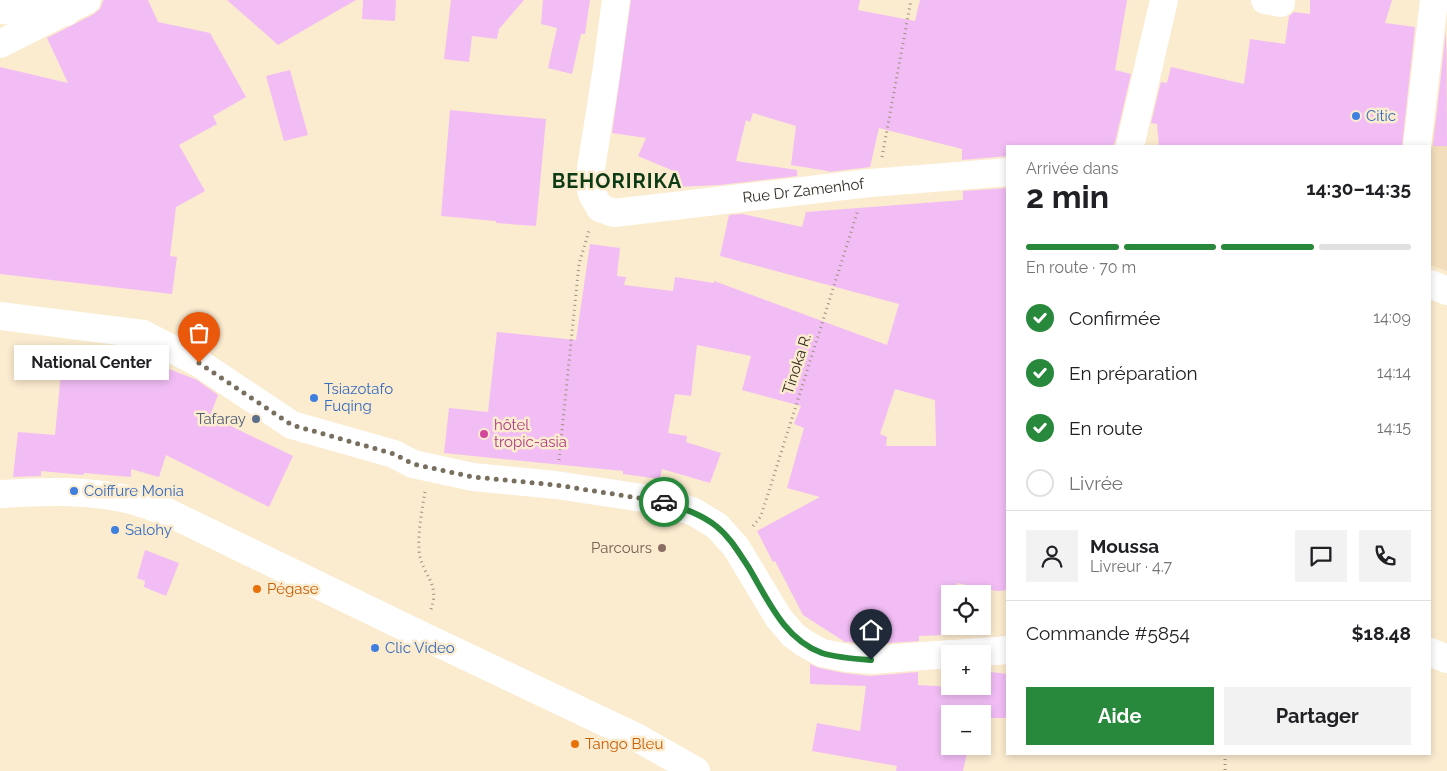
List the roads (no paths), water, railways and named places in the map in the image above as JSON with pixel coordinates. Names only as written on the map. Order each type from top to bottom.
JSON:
[{"type":"street","name":"Rue Dr Zamenhof","points":[[616,0],[589,181],[592,194],[600,208],[614,213],[870,183],[1006,172]]},
{"type":"street","points":[[1130,145],[1164,0]]},
{"type":"street","points":[[1265,0],[1281,3],[1281,0]]},
{"type":"street","points":[[1417,145],[1434,0]]},
{"type":"street","points":[[0,10],[76,6]]},
{"type":"street","points":[[0,44],[76,6]]},
{"type":"street","points":[[1431,284],[1447,292]]},
{"type":"street","points":[[0,316],[144,334],[199,363],[292,425],[394,454],[413,464],[473,477],[556,485],[663,501],[694,512],[717,526],[736,547],[778,617],[793,635],[804,644],[822,653],[855,659],[871,660],[941,655]]},
{"type":"street","points":[[0,494],[60,491],[92,494],[128,500],[167,512],[636,737],[696,771]]},
{"type":"street","points":[[991,651],[1006,650]]},
{"type":"street","points":[[1431,652],[1447,659]]},
{"type":"place","name":"Citic","points":[[1356,116]]},
{"type":"place","name":"National Center","points":[[199,363]]},
{"type":"place","name":"Tsiazotafo Fuqing","points":[[314,398]]},
{"type":"place","name":"Tafaray","points":[[256,419]]},
{"type":"place","name":"hôtel tropic-asia","points":[[484,434]]},
{"type":"place","name":"Coiffure Monia","points":[[74,491]]},
{"type":"place","name":"Salohy","points":[[115,530]]},
{"type":"place","name":"Parcours","points":[[662,548]]},
{"type":"place","name":"Pégase","points":[[257,589]]},
{"type":"place","name":"Clic Video","points":[[375,648]]},
{"type":"place","name":"Tango Bleu","points":[[575,744]]},
{"type":"district","name":"BEHORIRIKA","points":[[617,181]]}]
